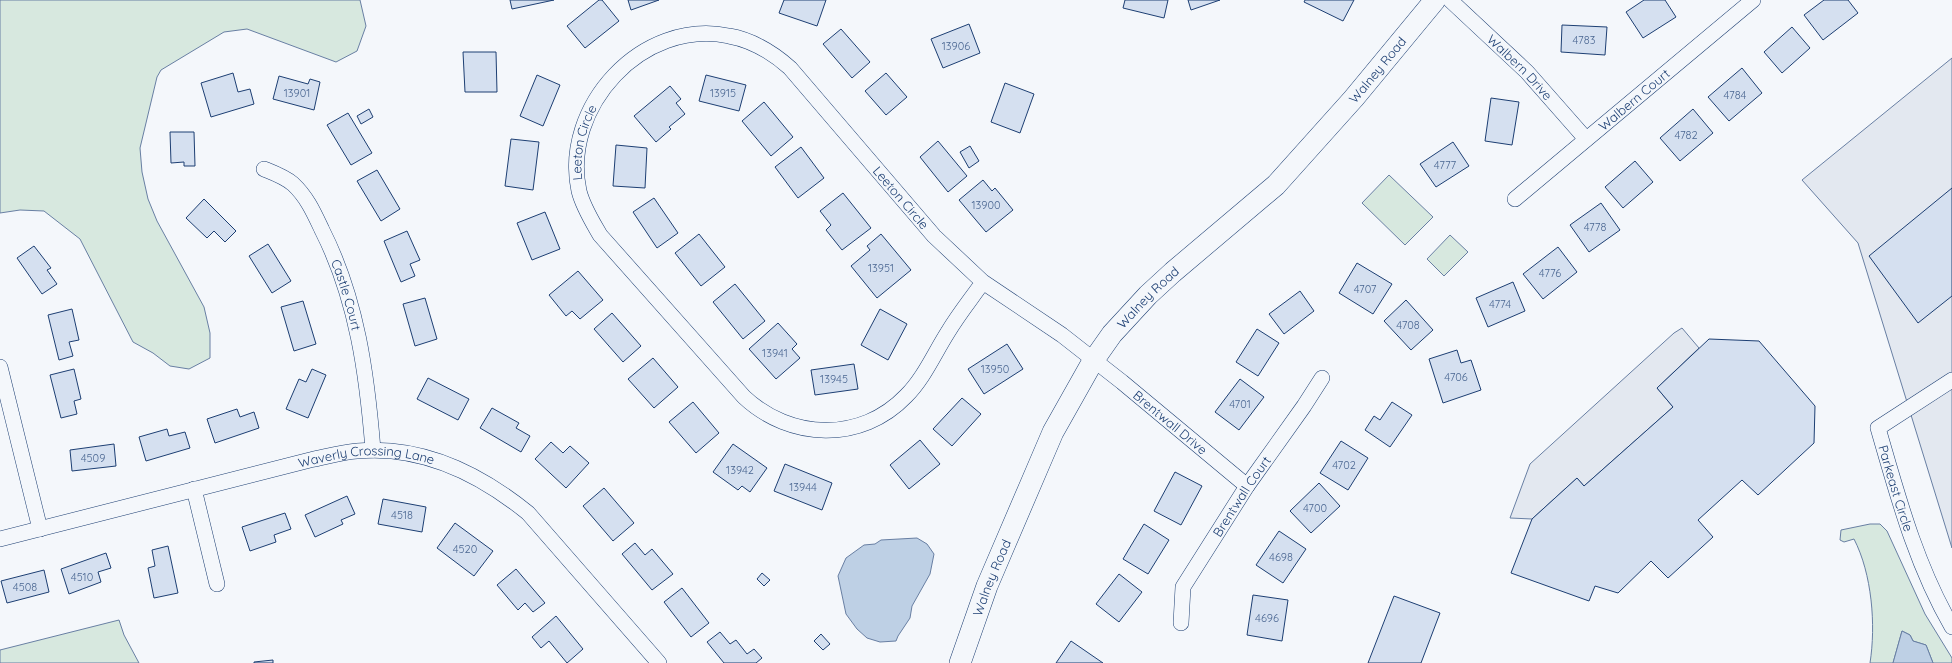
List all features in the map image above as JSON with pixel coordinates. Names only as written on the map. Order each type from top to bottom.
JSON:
[{"type":"main road","name":"Walney Road","points":[[960,663],[987,586],[1028,486],[1053,432],[1094,361],[1112,334],[1148,295],[1182,263],[1276,185],[1304,156],[1354,98],[1435,0]]},
{"type":"street","name":"Walbern Drive","points":[[1450,0],[1527,72],[1586,139]]},
{"type":"street","name":"Walbern Court","points":[[1515,199],[1753,0]]},
{"type":"street","name":"Leeton Circle","points":[[983,282],[948,331],[918,382],[906,397],[891,409],[876,418],[858,425],[829,430],[805,429],[788,425],[757,409],[739,392],[600,235],[588,215],[579,192],[576,169],[581,132],[589,111],[600,92],[614,76],[630,61],[654,47],[674,39],[695,34],[729,36],[754,43],[771,53],[790,68],[934,236],[983,282],[1062,335],[1094,361]]},
{"type":"street","name":"Castle Court","points":[[264,170],[278,174],[288,180],[303,194],[327,240],[343,278],[355,319],[364,359],[370,400],[373,450]]},
{"type":"street","name":"Brentwall Drive","points":[[1094,361],[1122,382],[1247,486]]},
{"type":"street","points":[[0,367],[40,529]]},
{"type":"street","name":"Brentwall Court","points":[[1181,623],[1183,587],[1247,486],[1322,378]]},
{"type":"street","name":"Parkeast Circle","points":[[1952,380],[1878,428],[1910,536],[1925,574],[1952,627]]},
{"type":"street","name":"Waverly Crossing Lane","points":[[0,539],[310,460],[356,451],[373,450],[422,457],[450,465],[478,478],[504,494],[528,513],[660,663]]},
{"type":"street","points":[[194,489],[217,584]]},
{"type":"shaded area","points":[[0,0],[360,0],[366,26],[357,51],[336,62],[247,29],[224,32],[161,70],[157,77],[140,148],[142,172],[148,199],[157,221],[204,307],[210,333],[210,358],[189,369],[170,366],[153,353],[133,342],[80,239],[44,211],[20,210],[0,213]]},
{"type":"shaded area","points":[[1952,58],[1952,548],[1858,243],[1802,180]]},
{"type":"shaded area","points":[[1389,175],[1433,217],[1405,245],[1362,203]]},
{"type":"shaded area","points":[[1450,235],[1468,252],[1444,276],[1427,259]]},
{"type":"shaded area","points":[[1682,328],[1699,348],[1657,388],[1673,407],[1584,486],[1577,478],[1532,519],[1510,518],[1530,464],[1674,333]]},
{"type":"shaded area","points":[[1870,524],[1880,524],[1887,531],[1925,614],[1952,658],[1952,663],[1933,663],[1926,645],[1913,641],[1910,635],[1902,631],[1893,663],[1870,663],[1873,633],[1869,584],[1860,553],[1854,539],[1844,542],[1840,540],[1841,530]]},
{"type":"shaded area","points":[[119,620],[124,635],[139,663],[0,663],[0,650]]},
{"type":"water","points":[[917,538],[927,544],[934,554],[930,574],[912,606],[910,618],[896,641],[880,642],[867,638],[857,629],[846,614],[838,576],[846,558],[864,545],[875,544],[881,540]]},
{"type":"water","points":[[1902,631],[1910,635],[1913,641],[1926,645],[1933,663],[1893,663]]},
{"type":"building","points":[[510,0],[554,0],[512,9]]},
{"type":"building","points":[[599,0],[602,0],[619,21],[585,48],[567,26]]},
{"type":"building","points":[[628,0],[659,0],[631,10]]},
{"type":"building","points":[[784,0],[826,0],[817,26],[779,13]]},
{"type":"building","points":[[1125,0],[1168,0],[1164,18],[1123,8]]},
{"type":"building","points":[[1188,0],[1220,0],[1191,10]]},
{"type":"building","points":[[1305,0],[1354,0],[1343,21],[1304,2]]},
{"type":"building","points":[[1644,0],[1665,0],[1676,17],[1643,38],[1626,12]]},
{"type":"building","points":[[1824,0],[1848,0],[1858,13],[1823,40],[1804,15]]},
{"type":"building","points":[[969,24],[980,53],[943,68],[931,39]]},
{"type":"building","points":[[1562,25],[1607,27],[1605,55],[1561,52]]},
{"type":"building","points":[[1792,27],[1810,48],[1782,73],[1764,52]]},
{"type":"building","points":[[841,29],[870,62],[852,78],[823,44]]},
{"type":"building","points":[[463,52],[496,52],[497,92],[465,92]]},
{"type":"building","points":[[1742,68],[1762,93],[1729,121],[1708,97]]},
{"type":"building","points":[[233,73],[238,92],[250,89],[254,104],[211,117],[201,83]]},
{"type":"building","points":[[886,73],[907,97],[886,115],[865,91]]},
{"type":"building","points":[[537,75],[560,85],[543,126],[520,116]]},
{"type":"building","points":[[706,75],[746,85],[739,111],[699,101]]},
{"type":"building","points":[[279,76],[308,84],[310,79],[320,82],[314,110],[273,99]]},
{"type":"building","points":[[1005,83],[1034,94],[1020,133],[991,122]]},
{"type":"building","points":[[670,86],[681,99],[676,103],[685,114],[669,127],[671,129],[656,142],[634,116]]},
{"type":"building","points":[[1491,98],[1519,102],[1512,145],[1485,141]]},
{"type":"building","points":[[764,102],[793,137],[771,156],[742,121]]},
{"type":"building","points":[[369,109],[373,117],[361,124],[357,116]]},
{"type":"building","points":[[1693,109],[1713,133],[1680,161],[1660,138]]},
{"type":"building","points":[[348,113],[372,153],[351,165],[327,125]]},
{"type":"building","points":[[170,132],[194,132],[195,166],[184,166],[184,162],[171,163]]},
{"type":"building","points":[[511,139],[539,142],[533,190],[505,186]]},
{"type":"building","points":[[938,141],[967,176],[948,192],[920,157]]},
{"type":"building","points":[[1453,142],[1469,166],[1436,187],[1420,164]]},
{"type":"building","points":[[616,145],[647,148],[645,188],[613,186]]},
{"type":"building","points":[[970,146],[979,161],[969,168],[960,152]]},
{"type":"building","points":[[801,147],[824,178],[798,198],[775,167]]},
{"type":"building","points":[[1635,161],[1653,182],[1623,208],[1605,187]]},
{"type":"building","points":[[377,170],[400,209],[381,221],[357,181]]},
{"type":"building","points":[[983,180],[992,191],[995,188],[1013,210],[986,232],[959,200]]},
{"type":"building","points":[[1952,188],[1952,296],[1918,323],[1869,256]]},
{"type":"building","points":[[843,193],[871,228],[842,250],[826,230],[831,225],[820,211]]},
{"type":"building","points":[[654,198],[678,233],[657,248],[633,212]]},
{"type":"building","points":[[204,199],[236,231],[225,242],[214,231],[207,238],[186,218]]},
{"type":"building","points":[[1601,203],[1620,230],[1589,252],[1570,225]]},
{"type":"building","points":[[545,212],[560,249],[532,260],[517,223]]},
{"type":"building","points":[[407,231],[420,260],[410,264],[415,276],[401,282],[384,241]]},
{"type":"building","points":[[699,234],[725,267],[701,286],[675,253]]},
{"type":"building","points":[[881,234],[911,270],[877,298],[851,266],[870,250],[867,246]]},
{"type":"building","points":[[268,244],[291,281],[272,293],[249,256]]},
{"type":"building","points":[[34,246],[51,268],[47,270],[57,284],[42,294],[17,258]]},
{"type":"building","points":[[1558,247],[1577,272],[1543,299],[1523,274]]},
{"type":"building","points":[[1357,263],[1392,284],[1373,314],[1339,293]]},
{"type":"building","points":[[578,271],[603,300],[580,319],[572,311],[566,316],[549,295]]},
{"type":"building","points":[[1513,282],[1525,311],[1488,327],[1476,298]]},
{"type":"building","points":[[735,284],[765,321],[743,339],[713,302]]},
{"type":"building","points":[[1300,291],[1314,311],[1284,334],[1269,314]]},
{"type":"building","points":[[425,298],[437,339],[415,346],[403,304]]},
{"type":"building","points":[[1406,300],[1433,330],[1411,350],[1384,321]]},
{"type":"building","points":[[303,301],[316,344],[294,351],[281,307]]},
{"type":"building","points":[[72,309],[79,340],[69,342],[73,356],[59,360],[48,315]]},
{"type":"building","points":[[880,309],[907,324],[888,360],[861,345]]},
{"type":"building","points":[[612,313],[641,346],[623,362],[594,329]]},
{"type":"building","points":[[778,323],[797,344],[792,349],[800,358],[776,379],[749,349]]},
{"type":"building","points":[[1257,329],[1279,343],[1258,376],[1236,362]]},
{"type":"building","points":[[1709,339],[1759,341],[1815,406],[1814,443],[1758,495],[1742,480],[1698,520],[1713,537],[1668,578],[1651,561],[1618,593],[1595,586],[1589,601],[1511,573],[1532,519],[1577,478],[1584,486],[1673,407],[1657,388]]},
{"type":"building","points":[[1007,344],[1023,369],[984,394],[968,369]]},
{"type":"building","points":[[1457,350],[1461,363],[1471,360],[1481,390],[1443,403],[1429,359]]},
{"type":"building","points":[[653,358],[678,387],[654,408],[628,379]]},
{"type":"building","points":[[854,364],[858,389],[815,395],[811,370]]},
{"type":"building","points":[[74,369],[81,399],[74,401],[77,414],[61,418],[50,375]]},
{"type":"building","points":[[312,369],[326,375],[308,418],[286,409],[299,379],[306,382]]},
{"type":"building","points":[[428,378],[469,399],[458,420],[417,399]]},
{"type":"building","points":[[1240,379],[1264,397],[1239,430],[1215,412]]},
{"type":"building","points":[[962,398],[981,414],[952,446],[933,429]]},
{"type":"building","points":[[693,402],[719,433],[696,453],[669,422]]},
{"type":"building","points":[[1392,402],[1412,415],[1390,447],[1365,430],[1374,416],[1380,420]]},
{"type":"building","points":[[492,408],[519,423],[516,428],[530,436],[521,452],[480,428]]},
{"type":"building","points":[[237,409],[240,417],[254,412],[259,428],[215,443],[207,419]]},
{"type":"building","points":[[167,429],[169,436],[185,432],[190,448],[146,461],[139,437]]},
{"type":"building","points":[[920,440],[940,464],[909,489],[890,465]]},
{"type":"building","points":[[1341,441],[1368,458],[1348,490],[1320,473]]},
{"type":"building","points":[[551,442],[563,453],[570,446],[589,463],[566,488],[535,459]]},
{"type":"building","points":[[114,444],[116,466],[72,471],[70,450]]},
{"type":"building","points":[[733,444],[767,468],[750,492],[742,486],[738,490],[713,472]]},
{"type":"building","points":[[785,464],[832,483],[822,510],[774,491]]},
{"type":"building","points":[[1175,472],[1202,486],[1181,525],[1154,511]]},
{"type":"building","points":[[1319,483],[1340,506],[1311,533],[1290,511]]},
{"type":"building","points":[[604,488],[634,523],[613,541],[583,506]]},
{"type":"building","points":[[347,496],[355,514],[341,520],[343,524],[315,537],[305,515]]},
{"type":"building","points":[[383,499],[426,507],[422,532],[378,524]]},
{"type":"building","points":[[285,513],[291,529],[274,535],[276,542],[250,551],[242,527]]},
{"type":"building","points":[[455,523],[493,551],[474,576],[437,548]]},
{"type":"building","points":[[1144,524],[1169,540],[1148,574],[1123,559]]},
{"type":"building","points":[[1279,531],[1306,549],[1283,583],[1256,565]]},
{"type":"building","points":[[635,543],[645,555],[652,549],[673,574],[652,590],[622,554]]},
{"type":"building","points":[[168,546],[178,593],[154,598],[148,568],[155,566],[152,550]]},
{"type":"building","points":[[106,553],[111,568],[98,572],[101,582],[69,594],[61,569]]},
{"type":"building","points":[[516,569],[545,603],[533,612],[525,603],[518,610],[497,585]]},
{"type":"building","points":[[44,570],[49,592],[7,603],[1,581]]},
{"type":"building","points":[[762,573],[770,580],[764,586],[757,579]]},
{"type":"building","points":[[1119,574],[1142,592],[1119,622],[1096,604]]},
{"type":"building","points":[[682,588],[709,623],[691,637],[664,602]]},
{"type":"building","points":[[1253,595],[1288,600],[1282,641],[1247,635]]},
{"type":"building","points":[[1394,596],[1440,613],[1421,663],[1368,663]]},
{"type":"building","points":[[556,616],[583,649],[567,663],[549,641],[541,648],[532,637]]},
{"type":"building","points":[[720,632],[730,644],[736,640],[747,654],[754,649],[762,658],[756,663],[724,663],[707,642]]},
{"type":"building","points":[[821,634],[830,644],[823,650],[814,641]]},
{"type":"building","points":[[1071,641],[1103,663],[1056,663]]},
{"type":"building","points":[[273,660],[273,663],[254,663],[254,662]]}]
